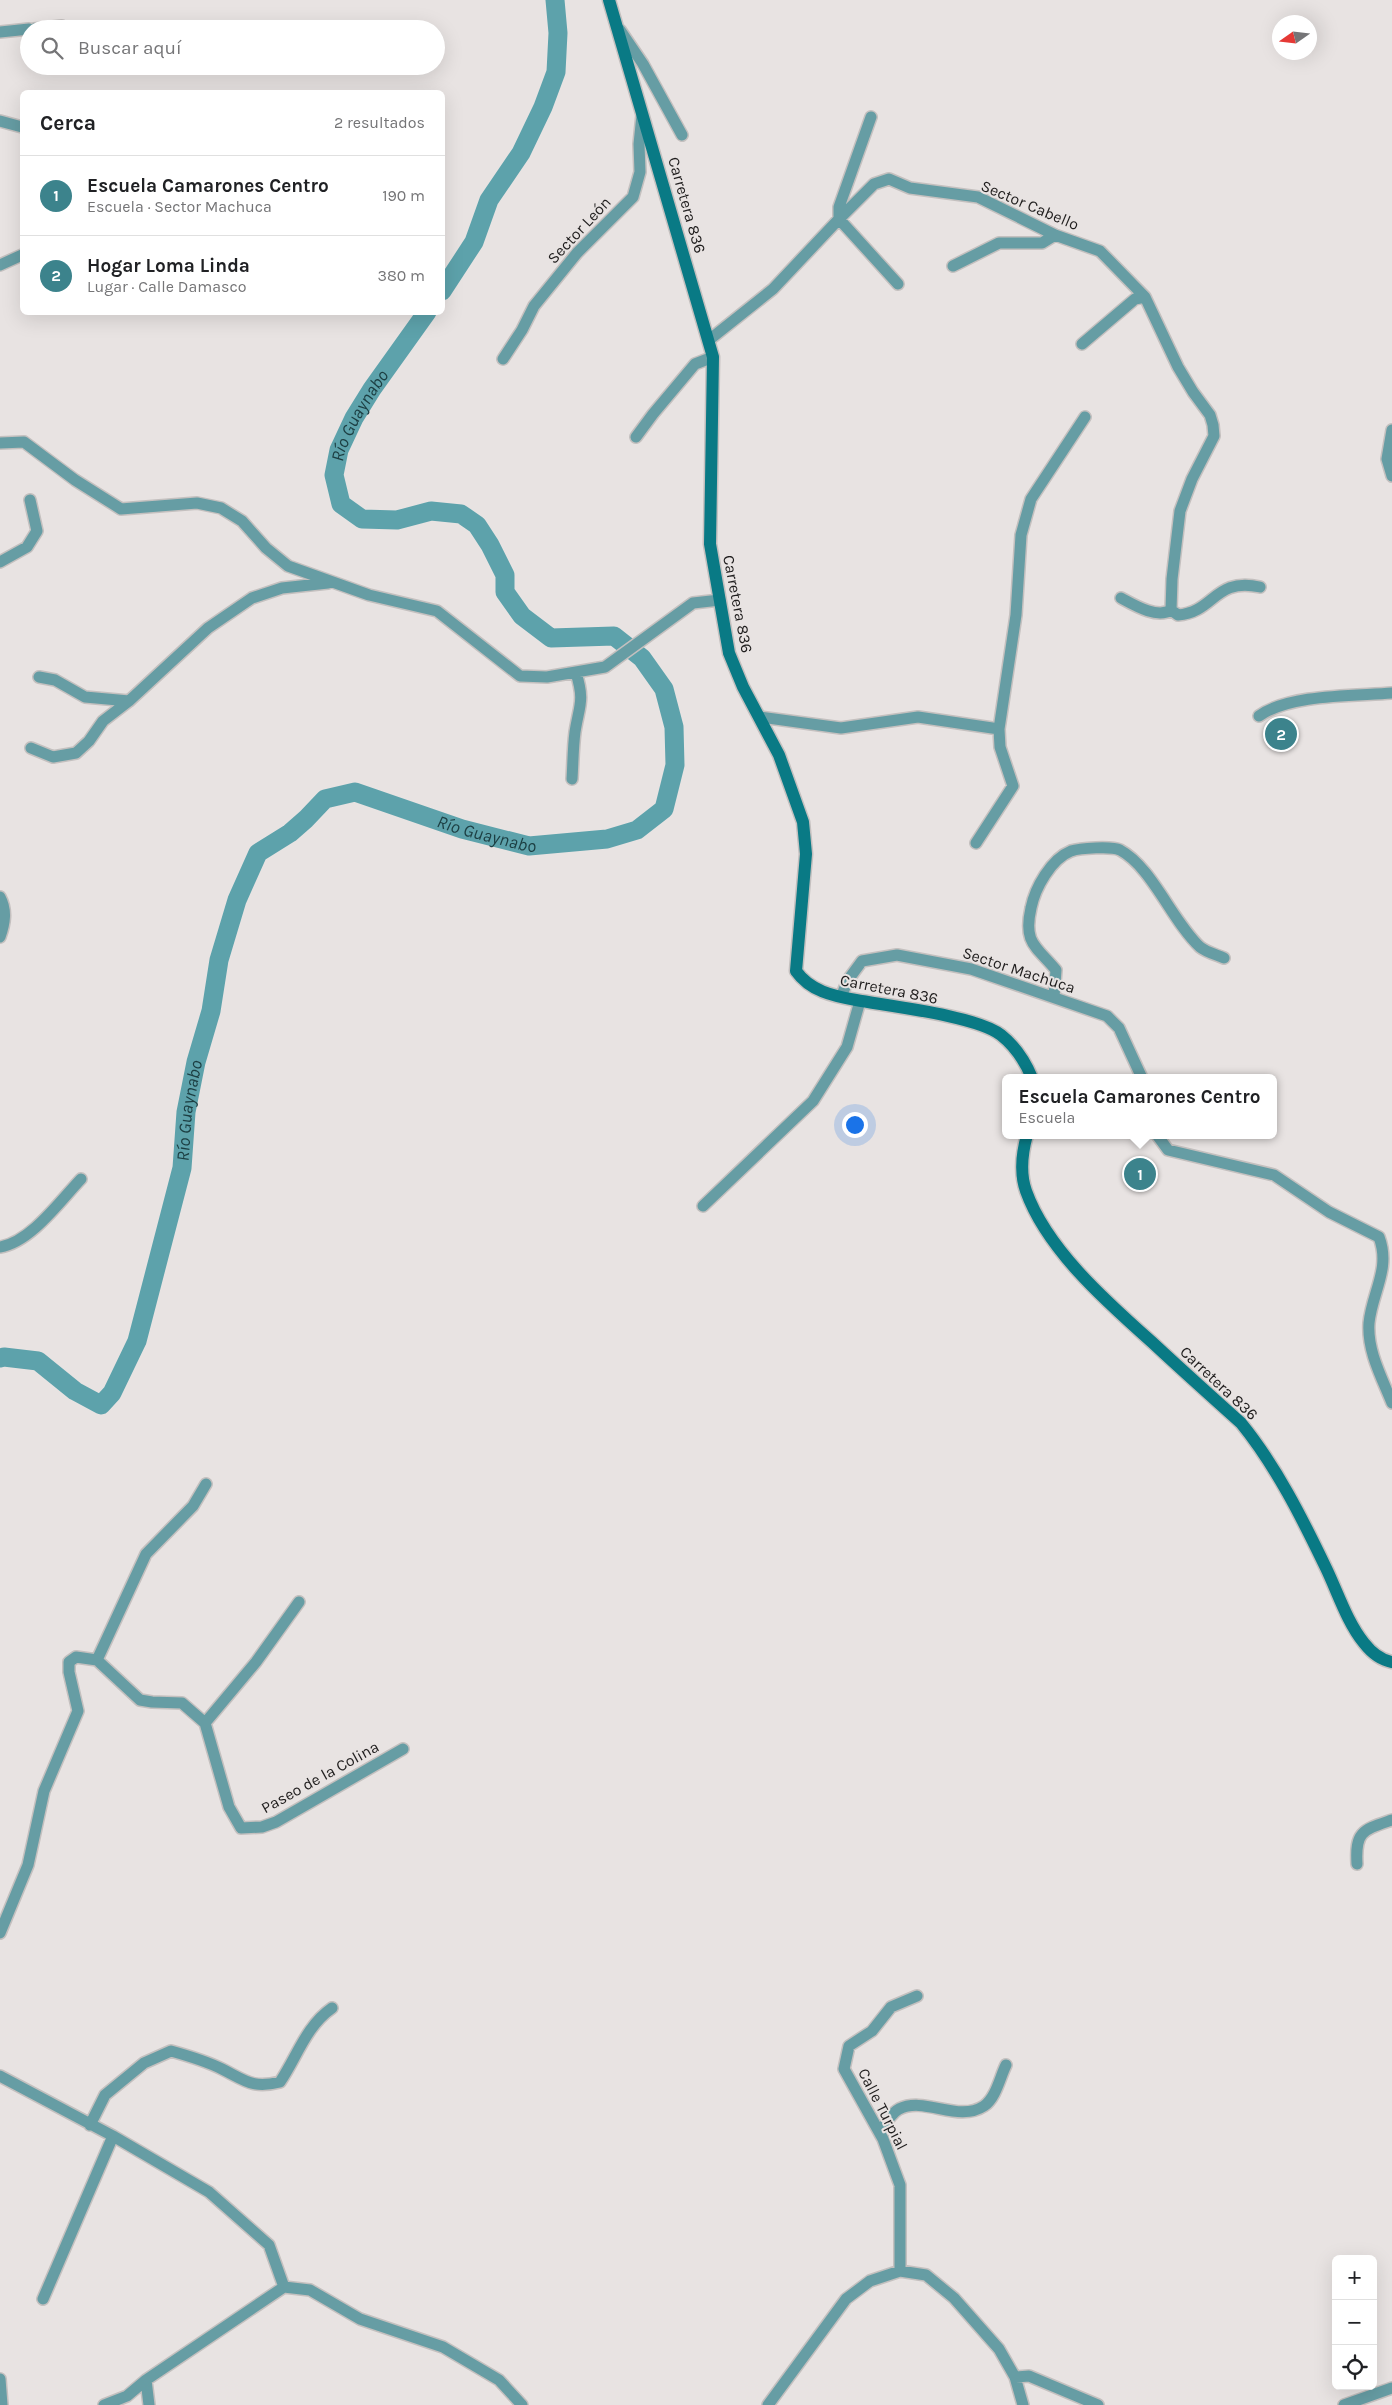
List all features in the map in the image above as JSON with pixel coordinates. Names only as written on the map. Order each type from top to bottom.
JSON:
[{"type":"street","name":"Carretera 836","points":[[609,0],[619,28],[713,357],[710,544],[729,653],[779,755],[803,822],[806,854],[796,971],[801,978],[826,994],[971,1021],[1000,1033],[1014,1047],[1030,1074]]},
{"type":"street","points":[[619,28],[643,64],[682,136]]},
{"type":"street","points":[[0,32],[20,30]]},
{"type":"street","name":"Sector León","points":[[503,360],[522,330],[534,306],[578,253],[633,197],[640,172],[639,144],[643,111]]},
{"type":"street","points":[[871,117],[839,207],[839,219],[898,284]]},
{"type":"street","points":[[0,121],[20,126]]},
{"type":"street","name":"Sector Cabello","points":[[709,340],[773,289],[874,184],[889,179],[910,188],[978,198],[1055,235],[1100,251],[1145,297],[1178,367],[1192,392],[1210,415],[1213,425],[1214,436],[1192,479],[1180,511],[1172,579],[1171,610]]},
{"type":"street","points":[[953,266],[999,243],[1042,243],[1055,235]]},
{"type":"street","points":[[0,265],[20,256]]},
{"type":"street","points":[[1082,344],[1135,299],[1145,297]]},
{"type":"street","points":[[636,437],[695,364],[713,357]]},
{"type":"street","points":[[976,843],[1013,786],[1000,747],[999,729],[1016,615],[1021,535],[1031,499],[1085,417]]},
{"type":"street","points":[[1392,430],[1387,459],[1392,476]]},
{"type":"street","points":[[0,443],[24,442],[75,480],[121,509],[197,503],[221,508],[242,521],[266,548],[288,566],[369,595],[437,611],[520,676],[546,677],[605,667],[697,602],[720,600]]},
{"type":"street","points":[[0,562],[27,548],[37,531],[30,500]]},
{"type":"street","points":[[31,748],[53,757],[76,753],[89,741],[103,721],[129,702],[208,628],[252,598],[282,588],[332,582]]},
{"type":"street","points":[[1121,598],[1157,613],[1166,613],[1171,610],[1178,615],[1195,612],[1222,592],[1238,585],[1260,587]]},
{"type":"street","points":[[572,780],[575,731],[581,712],[581,687],[576,673]]},
{"type":"street","points":[[39,677],[55,680],[85,697],[129,702]]},
{"type":"street","points":[[1258,716],[1267,710],[1294,703],[1392,693]]},
{"type":"street","points":[[760,717],[841,728],[918,717],[999,729]]},
{"type":"street","points":[[1054,997],[1056,970],[1032,944],[1028,924],[1034,894],[1051,868],[1063,854],[1078,849],[1118,849],[1141,870],[1186,932],[1202,948],[1224,958]]},
{"type":"street","points":[[0,897],[5,906],[4,928],[0,937]]},
{"type":"street","name":"Sector Machuca","points":[[841,997],[848,980],[862,961],[897,955],[971,969],[1107,1016],[1118,1028],[1140,1074]]},
{"type":"street","points":[[703,1206],[813,1101],[847,1047],[860,1001]]},
{"type":"street","name":"Carretera 836","points":[[1026,1139],[1022,1170],[1026,1190],[1035,1212],[1052,1237],[1072,1263],[1115,1309],[1241,1423],[1254,1439],[1273,1467],[1313,1539],[1356,1632],[1374,1654],[1392,1662]]},
{"type":"street","points":[[1160,1139],[1168,1150],[1274,1175],[1329,1212],[1379,1238],[1385,1259],[1369,1324],[1373,1356],[1392,1403]]},
{"type":"street","points":[[0,1247],[7,1246],[28,1235],[81,1179]]},
{"type":"street","points":[[97,1660],[146,1554],[192,1506],[206,1484]]},
{"type":"street","points":[[0,1933],[28,1865],[44,1791],[78,1711],[69,1672],[69,1662],[76,1657],[97,1660],[140,1700],[182,1703],[205,1723],[256,1662],[299,1602]]},
{"type":"street","name":"Paseo de la Colina","points":[[205,1723],[229,1807],[241,1828],[248,1829],[276,1822],[403,1750]]},
{"type":"street","points":[[1358,1864],[1356,1846],[1358,1838],[1365,1830],[1392,1820]]},
{"type":"street","name":"Calle Turpial","points":[[900,2271],[900,2185],[880,2133],[844,2069],[849,2046],[872,2031],[891,2007],[917,1996]]},
{"type":"street","points":[[90,2125],[105,2095],[144,2063],[171,2051],[222,2069],[246,2083],[266,2086],[280,2082],[298,2054],[312,2025],[332,2008]]},
{"type":"street","points":[[880,2133],[891,2116],[899,2109],[912,2105],[951,2111],[967,2111],[984,2106],[993,2095],[1006,2065]]},
{"type":"street","points":[[0,2076],[113,2136],[209,2192],[270,2245],[284,2287]]},
{"type":"street","points":[[43,2299],[113,2136]]},
{"type":"street","points":[[768,2405],[846,2299],[870,2282],[900,2271],[926,2275],[954,2298],[999,2349],[1015,2377],[1023,2405]]},
{"type":"street","points":[[104,2405],[127,2396],[146,2380],[284,2287],[310,2290],[360,2319],[443,2347],[499,2380],[522,2405]]},
{"type":"street","points":[[1015,2377],[1028,2376],[1098,2405]]},
{"type":"street","points":[[0,2378],[2,2405]]},
{"type":"street","points":[[146,2380],[149,2405]]},
{"type":"street","points":[[1344,2405],[1392,2388]]},
{"type":"waterway","name":"Río Guaynabo","points":[[445,286],[474,242],[489,200],[521,153],[543,107],[556,72],[558,33],[555,0]]},
{"type":"waterway","name":"Río Guaynabo","points":[[0,1358],[38,1361],[75,1391],[101,1405],[112,1393],[137,1341],[182,1168],[186,1112],[196,1062],[211,1011],[219,960],[237,900],[258,853],[290,833],[325,799],[355,792],[462,829],[529,846],[607,839],[637,830],[664,809],[675,765],[674,727],[664,689],[642,658],[614,636],[551,638],[522,616],[505,592],[505,575],[490,545],[477,525],[461,514],[431,511],[397,520],[362,519],[341,504],[334,475],[339,450],[354,418],[372,389],[425,315]]},
{"type":"place","name":"Hogar Loma Linda","points":[[1281,734]]},
{"type":"place","name":"Escuela Camarones Centro","points":[[1140,1174]]}]
